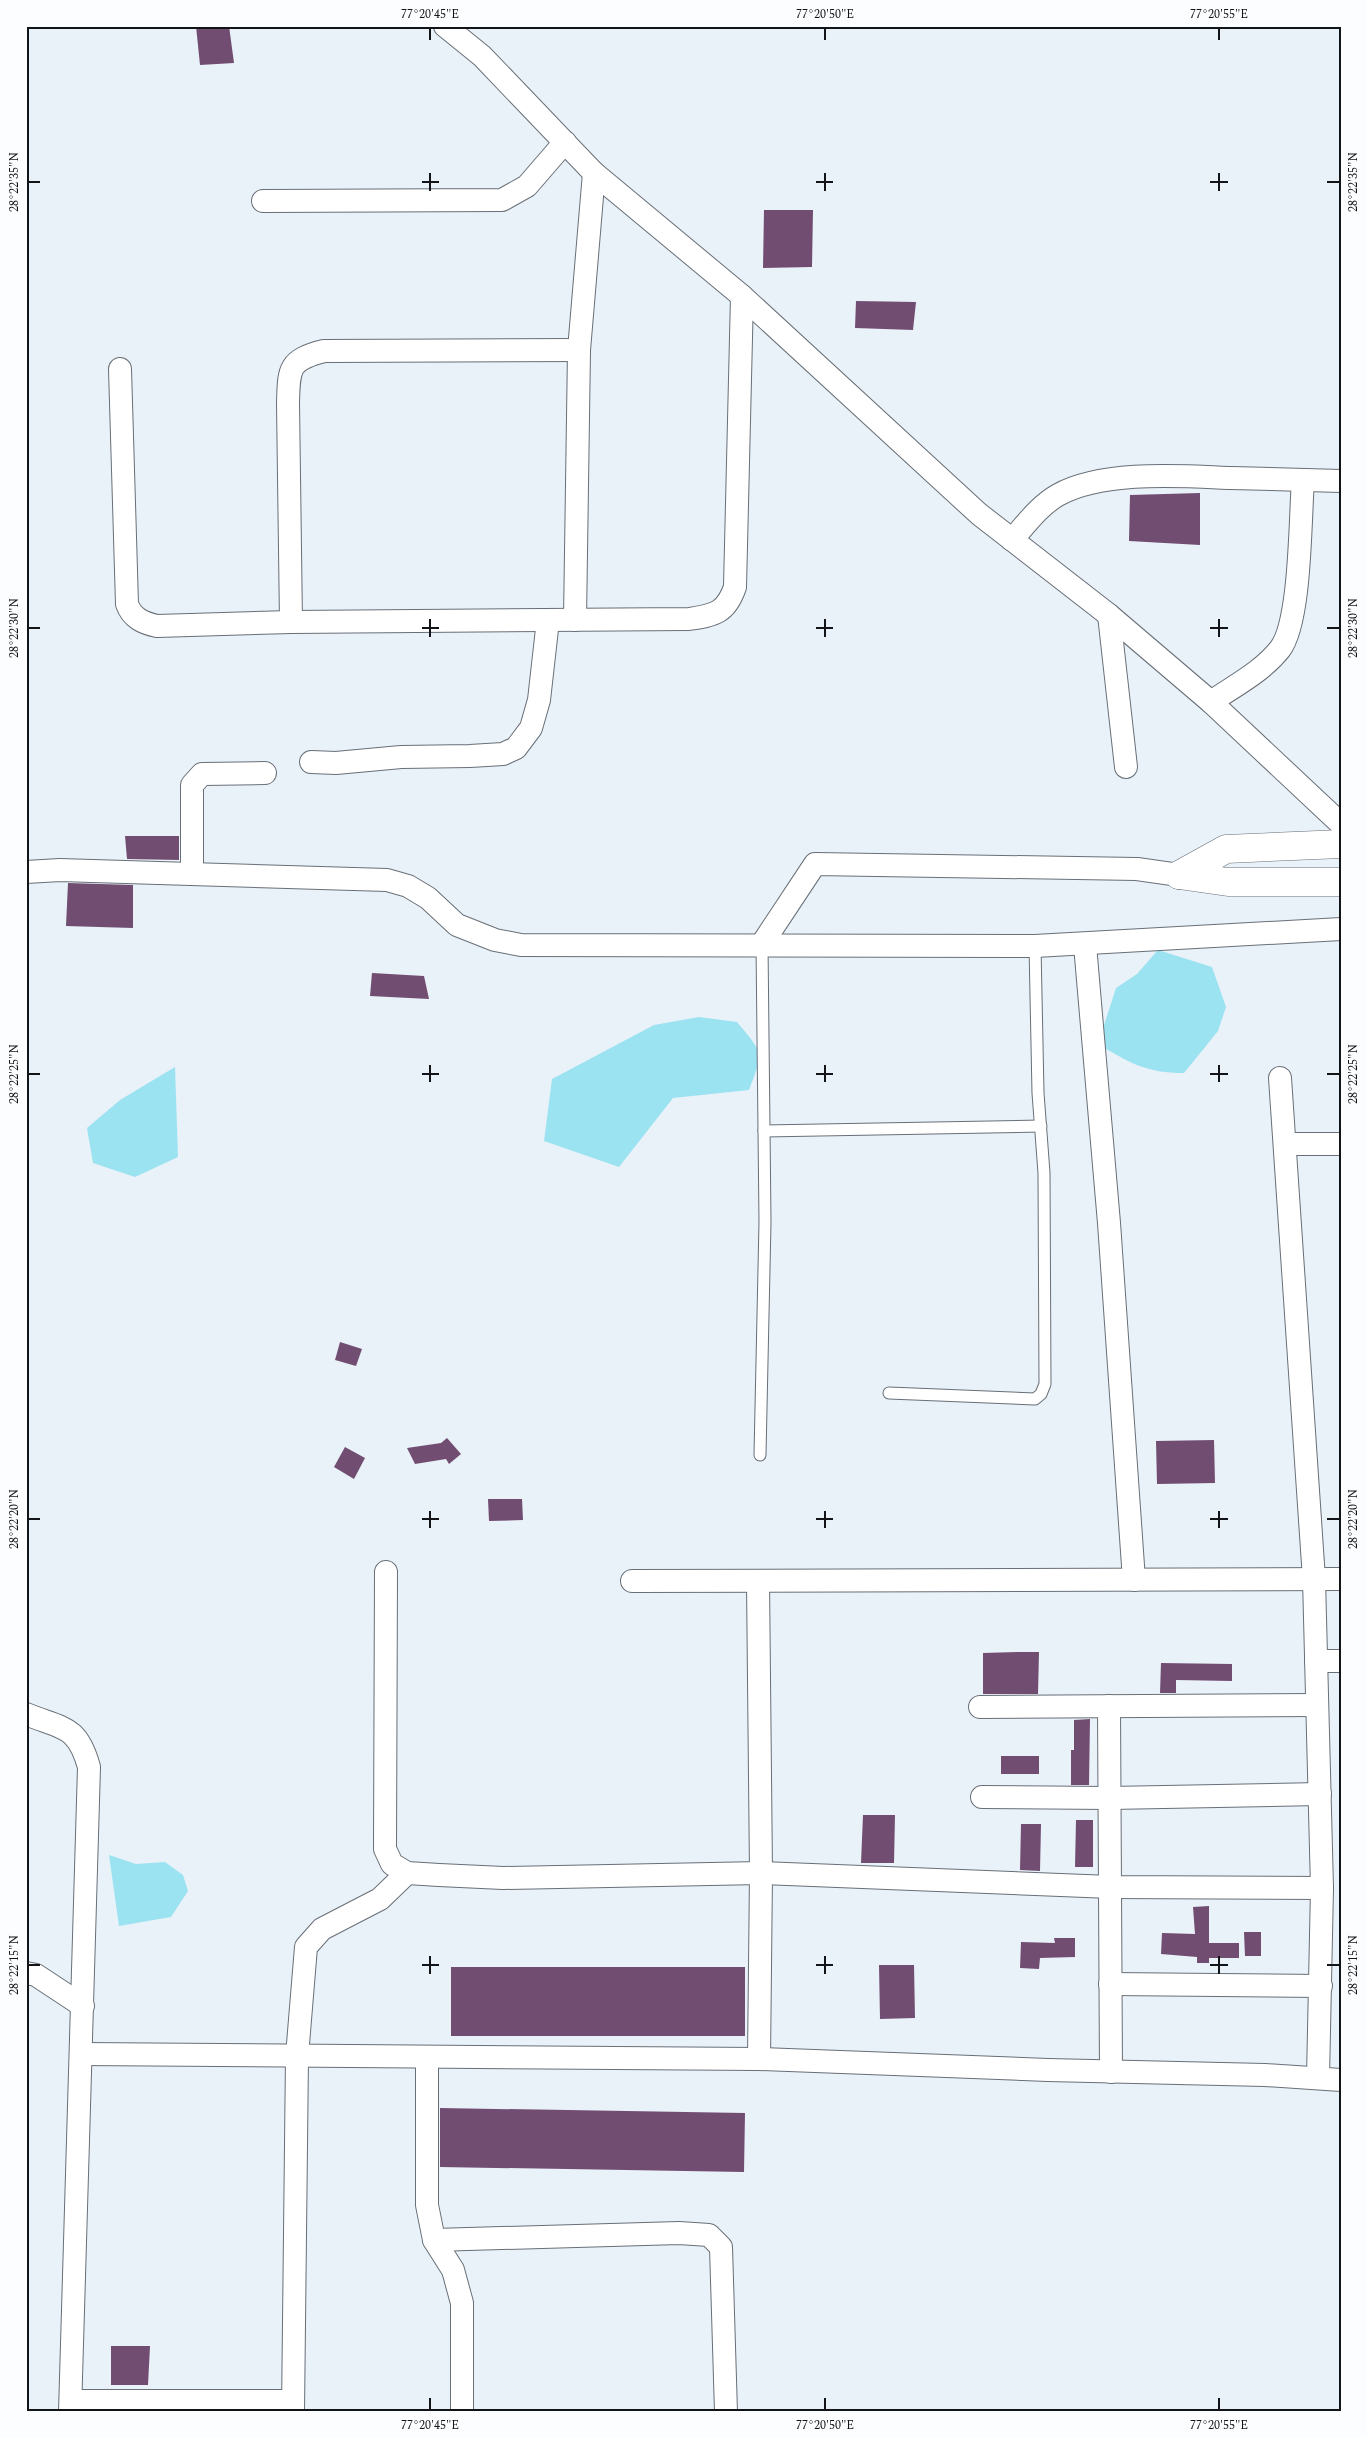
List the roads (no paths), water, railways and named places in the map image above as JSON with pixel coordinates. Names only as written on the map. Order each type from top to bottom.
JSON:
[{"type":"street","points":[[445,26],[482,56],[594,172],[742,296],[979,514],[1109,615],[1211,702],[1341,824]]},
{"type":"street","points":[[263,201],[502,200],[527,186],[565,142]]},
{"type":"street","points":[[575,620],[579,350],[594,172]]},
{"type":"street","points":[[120,369],[127,604],[131,614],[146,623],[157,626],[291,622],[690,619],[718,614],[730,601],[735,588],[742,296]]},
{"type":"street","points":[[291,622],[288,403],[289,381],[293,366],[304,356],[324,351],[579,350]]},
{"type":"street","points":[[1012,540],[1040,509],[1057,495],[1078,486],[1106,480],[1168,476],[1341,481]]},
{"type":"street","points":[[1211,702],[1264,666],[1281,648],[1289,632],[1295,603],[1302,480]]},
{"type":"street","points":[[1109,615],[1126,767]]},
{"type":"street","points":[[310,762],[336,763],[401,757],[478,756],[503,754],[516,748],[531,728],[539,700],[548,620]]},
{"type":"street","points":[[192,874],[192,784],[202,774],[265,773]]},
{"type":"street","points":[[1179,875],[1226,849],[1341,844]]},
{"type":"street","points":[[762,944],[815,864],[1137,869],[1228,882],[1341,882]]},
{"type":"street","points":[[26,872],[60,870],[388,880],[408,886],[428,898],[457,925],[495,940],[522,945],[1036,946],[1085,945],[1341,929]]},
{"type":"street","points":[[1085,945],[1109,1223],[1134,1580]]},
{"type":"street","points":[[1280,1078],[1314,1579],[1322,1888],[1318,2078]]},
{"type":"street","points":[[1285,1144],[1341,1144]]},
{"type":"street","points":[[386,1572],[385,1849],[392,1864],[407,1873],[503,1878],[761,1873],[1111,1887],[1322,1888]]},
{"type":"street","points":[[632,1581],[1341,1579]]},
{"type":"street","points":[[758,1581],[761,1873],[759,2059]]},
{"type":"street","points":[[1316,1661],[1341,1661]]},
{"type":"street","points":[[980,1708],[1317,1705]]},
{"type":"street","points":[[1109,1706],[1111,2072]]},
{"type":"street","points":[[26,1714],[51,1722],[71,1732],[83,1746],[90,1766],[70,2406],[293,2406],[297,2056],[306,1946],[322,1929],[380,1899],[407,1873]]},
{"type":"street","points":[[982,1797],[1110,1798],[1320,1794]]},
{"type":"street","points":[[26,1973],[36,1975],[83,2006]]},
{"type":"street","points":[[1110,1984],[1321,1986]]},
{"type":"street","points":[[81,2054],[759,2059],[1111,2072],[1265,2075],[1341,2080]]},
{"type":"street","points":[[427,2057],[427,2205],[434,2240],[453,2270],[462,2303],[462,2412]]},
{"type":"street","points":[[434,2240],[679,2233],[709,2235],[721,2247],[726,2412]]},
{"type":"lane","points":[[760,1455],[765,1222],[762,944]]},
{"type":"lane","points":[[889,1393],[1035,1399],[1041,1394],[1045,1384],[1044,1172],[1038,1093],[1036,946]]},
{"type":"lane","points":[[764,1131],[1041,1126]]},
{"type":"water","points":[[1158,950],[1212,967],[1226,1007],[1218,1031],[1184,1073],[1171,1073],[1139,1066],[1098,1044],[1116,988],[1137,974]]},
{"type":"water","points":[[699,1017],[737,1022],[752,1040],[759,1060],[749,1090],[673,1098],[619,1167],[544,1141],[552,1079],[654,1025]]},
{"type":"water","points":[[175,1067],[178,1157],[135,1177],[93,1163],[87,1128],[120,1100]]},
{"type":"water","points":[[109,1855],[136,1864],[165,1862],[183,1875],[188,1891],[171,1917],[119,1926]]}]
